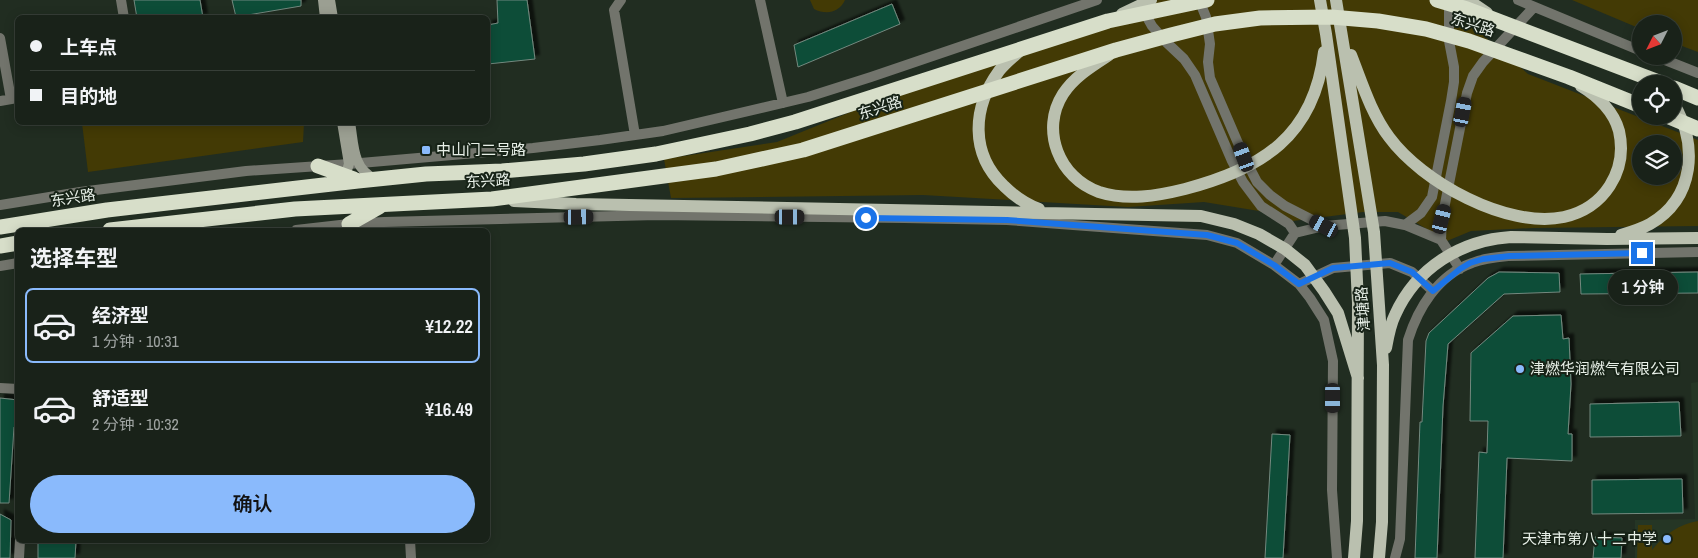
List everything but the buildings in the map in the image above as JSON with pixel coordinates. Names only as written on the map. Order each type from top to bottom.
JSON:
[{"type":"highway","name":"东兴路","points":[[0,227],[107,210],[202,198],[345,172],[358,181],[376,180],[426,174],[584,164],[656,154],[796,122],[997,64],[1024,48],[1108,22],[1207,0]]},
{"type":"highway","name":"东兴路","points":[[1437,0],[1467,8],[1643,75]]},
{"type":"highway","name":"东兴路","points":[[126,228],[295,209],[492,200],[716,169],[803,150],[1116,50],[1215,24],[1260,18],[1331,17],[1378,21],[1426,29],[1469,41],[1569,77],[1632,102]]},
{"type":"highway","points":[[1682,91],[1698,98]]},
{"type":"highway","points":[[1682,117],[1698,128]]},
{"type":"highway","points":[[318,166],[345,172]]},
{"type":"highway","points":[[349,224],[382,205]]},
{"type":"highway","points":[[0,246],[15,244]]},
{"type":"main road","points":[[1108,22],[1151,0]]},
{"type":"main road","name":"津塘路","points":[[1320,0],[1355,238],[1358,303],[1358,378],[1357,522],[1354,558]]},
{"type":"main road","name":"津塘路","points":[[1336,0],[1374,232],[1383,365],[1382,522],[1379,558]]},
{"type":"main road","points":[[1468,0],[1495,19]]},
{"type":"main road","points":[[1342,33],[1367,97],[1390,138],[1404,155],[1421,170],[1456,193],[1495,210],[1516,215],[1564,217],[1590,207],[1610,187],[1616,175],[1620,147],[1618,130],[1611,114],[1601,101],[1569,77]]},
{"type":"main road","points":[[1116,50],[1081,74],[1063,93],[1053,115],[1053,141],[1063,163],[1073,177],[1084,186],[1114,196],[1150,196],[1223,177],[1256,162],[1281,144],[1298,124],[1310,105],[1318,87],[1326,34]]},
{"type":"main road","points":[[997,64],[982,102],[979,142],[982,153],[992,173],[1009,190],[1025,203],[1046,212]]},
{"type":"main road","points":[[1634,71],[1640,75]]},
{"type":"main road","points":[[1607,239],[1651,224],[1671,208],[1684,190],[1690,176],[1692,158],[1689,135],[1682,124]]},
{"type":"main road","points":[[492,200],[576,204],[1200,216],[1234,224],[1260,234],[1285,249],[1305,265],[1338,313],[1358,378]]},
{"type":"main road","points":[[1383,365],[1392,323],[1403,300],[1435,264],[1468,245],[1500,238],[1698,238]]},
{"type":"street","points":[[121,0],[124,15]]},
{"type":"street","points":[[323,0],[326,15]]},
{"type":"street","points":[[330,0],[332,15]]},
{"type":"street","points":[[621,0],[614,10],[635,135]]},
{"type":"street","points":[[760,0],[783,103]]},
{"type":"street","points":[[345,172],[635,135],[783,103],[871,78],[1097,0]]},
{"type":"street","points":[[1137,0],[1152,26],[1184,59],[1195,75],[1243,182],[1261,206],[1289,224],[1295,233]]},
{"type":"street","points":[[1199,0],[1206,16],[1210,44],[1208,62],[1210,78],[1244,157],[1258,182],[1270,195],[1285,206],[1324,226]]},
{"type":"street","points":[[1405,225],[1421,213],[1432,197],[1451,101],[1454,67],[1449,41],[1449,0]]},
{"type":"street","points":[[1518,0],[1632,47]]},
{"type":"street","points":[[1441,240],[1442,219],[1467,93],[1473,76],[1483,62],[1534,7]]},
{"type":"street","points":[[0,38],[14,98],[0,101]]},
{"type":"street","points":[[1678,65],[1698,73]]},
{"type":"street","points":[[342,125],[345,172]]},
{"type":"street","points":[[345,172],[350,125]]},
{"type":"street","points":[[0,205],[80,192],[236,172],[318,166]]},
{"type":"street","points":[[345,172],[363,171],[376,180]]},
{"type":"street","points":[[382,205],[384,226]]},
{"type":"street","points":[[314,228],[349,224],[384,226],[658,216],[1007,220],[1207,235],[1237,243],[1274,265],[1299,284],[1324,320],[1333,361],[1332,498],[1337,558]]},
{"type":"street","points":[[1274,265],[1295,233],[1324,226],[1385,221],[1405,225],[1441,240],[1460,269]]},
{"type":"street","points":[[1395,558],[1400,539],[1408,340],[1418,312],[1433,291],[1460,269],[1470,263],[1483,259],[1510,256],[1698,252]]},
{"type":"street","points":[[1299,284],[1333,268],[1390,263],[1412,272],[1433,291]]},
{"type":"street","points":[[0,266],[15,264]]},
{"type":"street","points":[[0,388],[15,389]]},
{"type":"street","points":[[20,543],[20,558]]},
{"type":"street","points":[[410,543],[411,558]]},
{"type":"shaded area","points":[[810,0],[845,0],[836,10],[823,12],[814,9]]},
{"type":"shaded area","points":[[1146,0],[1442,0],[1528,74],[1632,114],[1632,125],[1659,125],[1698,140],[1698,226],[1533,228],[1471,231],[1447,241],[1398,212],[1363,212],[1293,221],[1259,211],[1204,202],[1128,207],[923,195],[671,198],[664,159],[777,142],[868,105],[1106,25]]},
{"type":"shaded area","points":[[1572,0],[1698,0],[1698,52],[1682,46],[1682,15],[1632,15],[1632,25]]},
{"type":"shaded area","points":[[82,125],[304,125],[303,142],[88,172]]},
{"type":"shaded area","name":"天津市第八十二中学","points":[[1698,382],[1698,558],[1635,558],[1635,520],[1695,519],[1691,383]]},
{"type":"shaded area","name":"天津市第八十二中学","points":[[1698,521],[1698,558],[1637,558],[1638,525],[1652,525],[1652,550],[1672,531],[1691,522]]},
{"type":"place","name":"中山门二号路","points":[[426,150]]},
{"type":"place","name":"津燃华润燃气有限公司","points":[[1520,369]]},
{"type":"place","name":"天津市第八十二中学","points":[[1667,539]]},
{"type":"route","points":[[866,218],[1007,220],[1207,235],[1237,243],[1274,265],[1299,284],[1333,268],[1390,263],[1412,272],[1433,291],[1460,269],[1470,263],[1483,259],[1510,256],[1642,253]]}]
